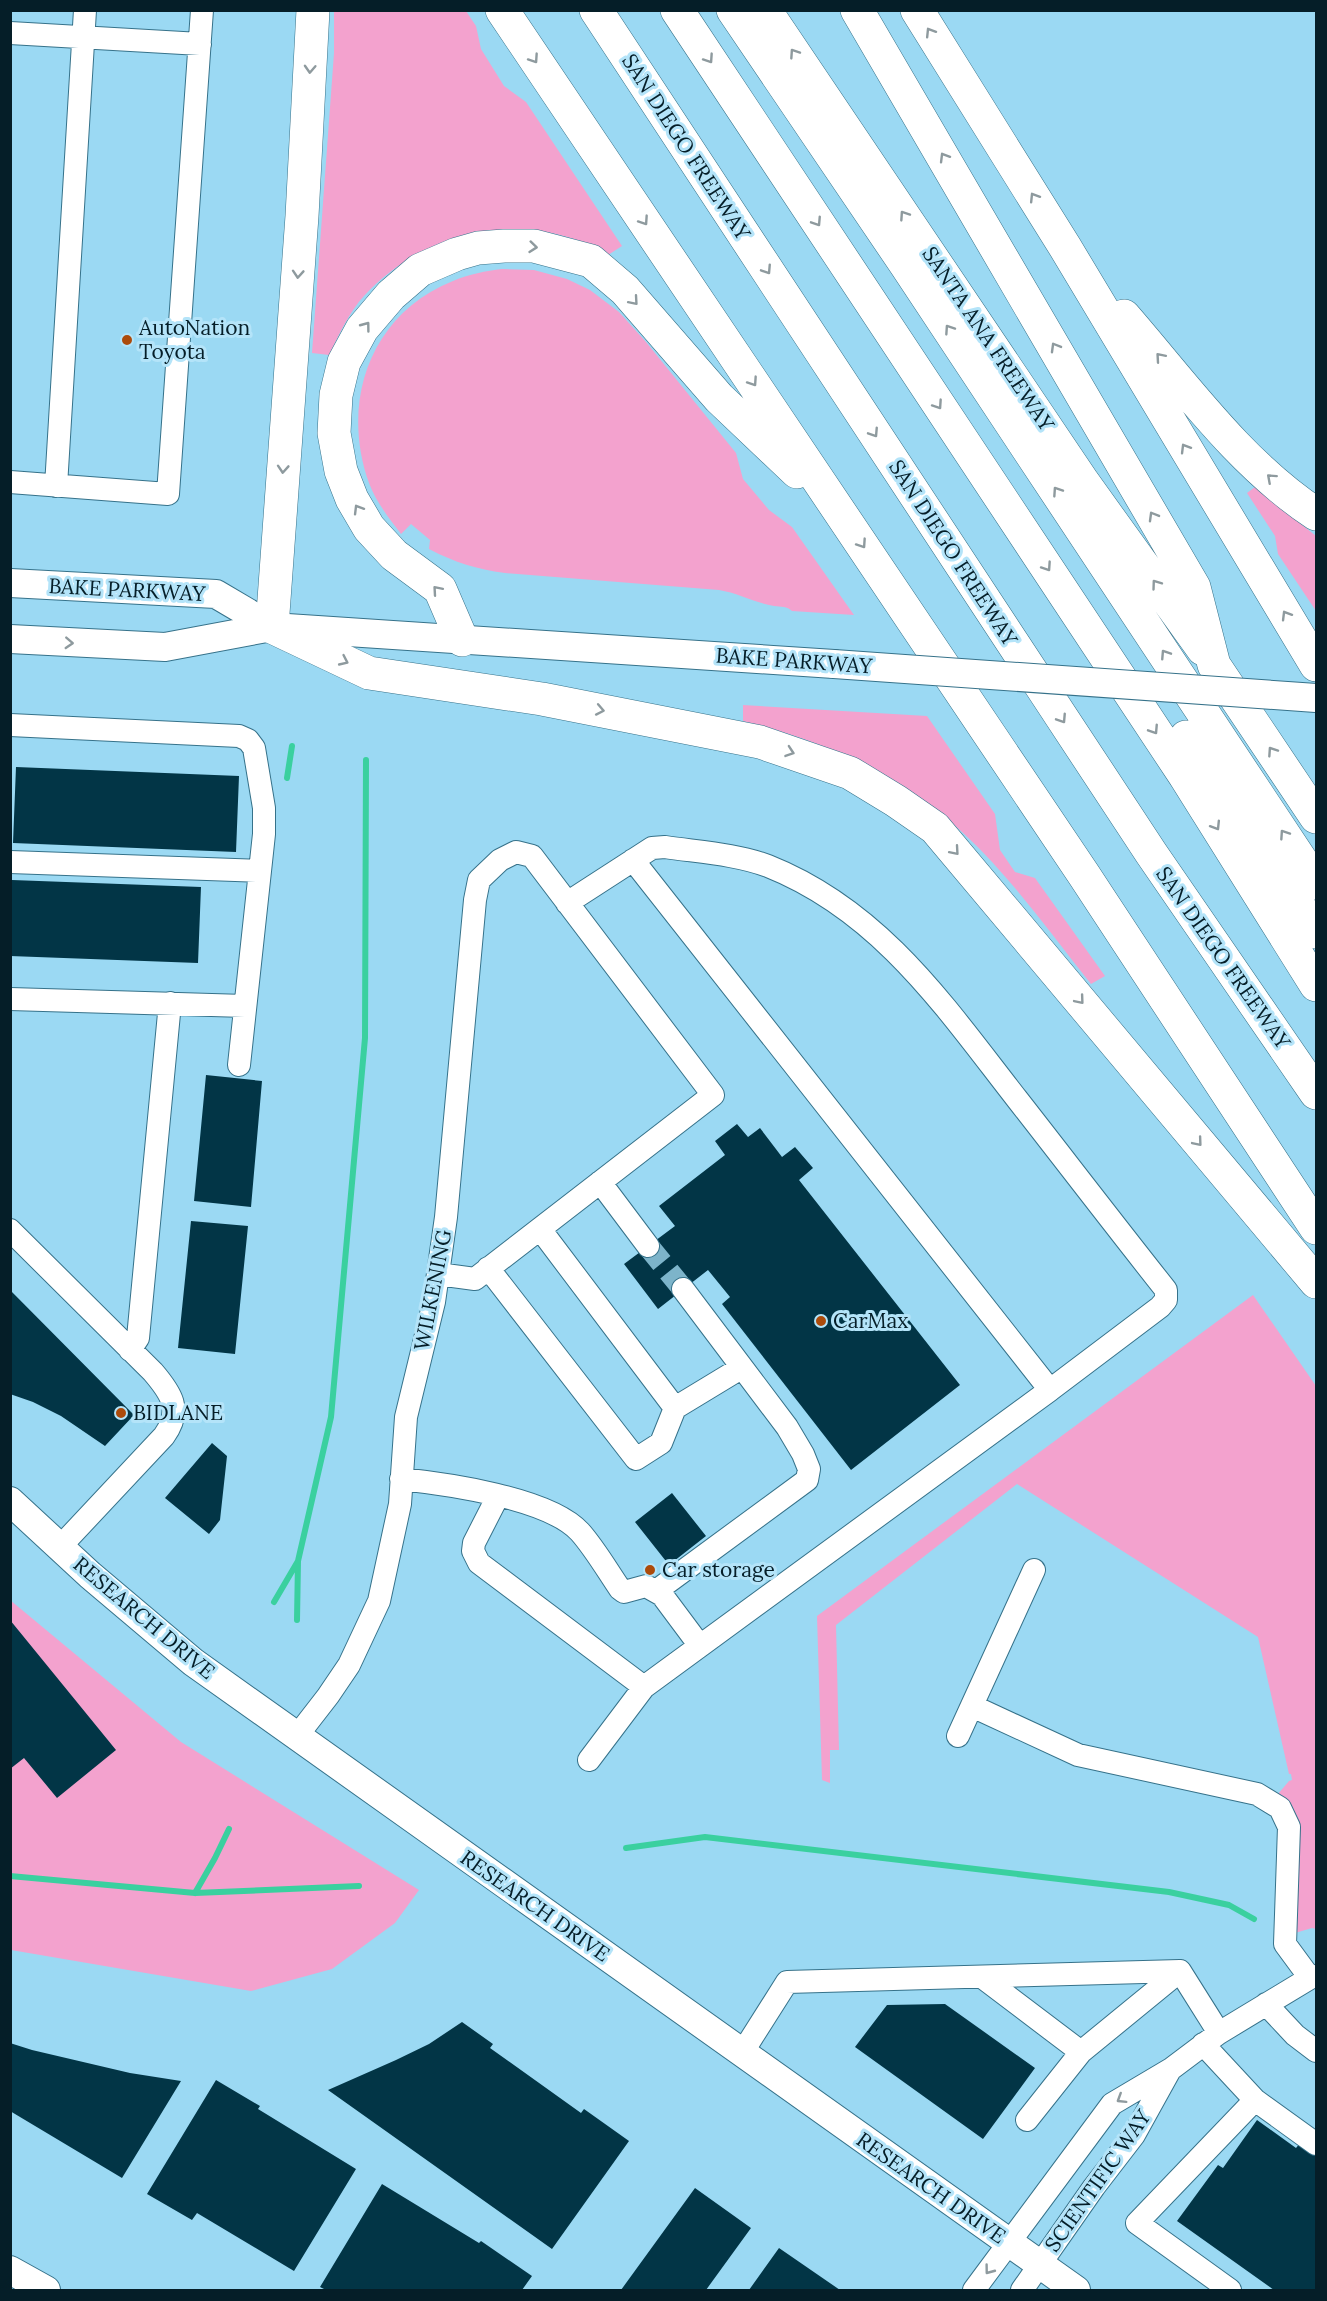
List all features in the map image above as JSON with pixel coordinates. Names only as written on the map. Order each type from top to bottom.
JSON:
[{"type":"highway","points":[[313,10],[302,216],[272,627],[369,673],[542,699],[760,742],[850,773],[896,801],[935,828],[1317,1282]]},
{"type":"highway","points":[[502,10],[1084,875],[1317,1228]]},
{"type":"highway","name":"SAN DIEGO FREEWAY","points":[[596,10],[1150,853],[1317,1092]]},
{"type":"highway","points":[[677,10],[1317,932]]},
{"type":"highway","points":[[704,10],[914,350],[1317,985]]},
{"type":"highway","points":[[733,10],[939,314],[1317,883]]},
{"type":"highway","name":"SANTA ANA FREEWAY","points":[[765,10],[1083,482],[1215,665]]},
{"type":"highway","points":[[857,10],[1194,587],[1215,665],[1317,817]]},
{"type":"highway","points":[[917,10],[1065,247],[1317,665]]},
{"type":"highway","points":[[462,639],[440,589],[394,555],[369,528],[352,499],[341,471],[334,433],[336,395],[344,362],[362,329],[391,295],[420,270],[457,254],[478,248],[534,246],[591,261],[625,291],[718,398],[841,513]]},
{"type":"highway","points":[[1065,247],[1244,454],[1294,500],[1317,514]]},
{"type":"main road","name":"BAKE PARKWAY","points":[[10,583],[216,594],[272,627]]},
{"type":"main road","name":"BAKE PARKWAY","points":[[10,639],[165,647],[272,627],[1317,698]]},
{"type":"main road","name":"RESEARCH DRIVE","points":[[10,1502],[59,1548],[193,1662],[1076,2290]]},
{"type":"main road","points":[[10,2270],[46,2290]]},
{"type":"street","points":[[56,486],[85,10]]},
{"type":"street","points":[[10,482],[168,494],[202,10]]},
{"type":"street","points":[[10,33],[200,44]]},
{"type":"street","points":[[10,724],[239,735],[248,740],[254,748],[264,808],[260,871],[239,1065]]},
{"type":"street","points":[[438,1274],[475,1279],[714,1095],[567,903],[652,848],[665,847],[766,866],[803,883],[838,904],[889,944],[911,966],[950,1013],[1166,1290],[1166,1300],[1160,1307],[644,1687],[589,1760]]},
{"type":"street","name":"WILKENING","points":[[297,1736],[349,1665],[379,1601],[400,1504],[406,1417],[434,1302],[446,1217],[475,900],[479,880],[500,861],[516,852],[532,856],[567,903]]},
{"type":"street","points":[[633,861],[1050,1390]]},
{"type":"street","points":[[10,862],[260,871]]},
{"type":"street","points":[[10,999],[245,1006]]},
{"type":"street","points":[[130,1350],[138,1338],[170,1003]]},
{"type":"street","points":[[600,1182],[648,1246]]},
{"type":"street","points":[[540,1229],[675,1408]]},
{"type":"street","points":[[10,1230],[130,1350],[168,1390],[173,1401],[170,1427],[59,1548]]},
{"type":"street","points":[[488,1268],[636,1459],[661,1443],[675,1408],[741,1368]]},
{"type":"street","points":[[656,1591],[807,1480],[809,1476],[803,1454],[787,1427],[683,1289]]},
{"type":"street","points":[[401,1479],[461,1486],[542,1508],[561,1517],[579,1532],[620,1589],[624,1592],[632,1591],[642,1586],[663,1595],[700,1646]]},
{"type":"street","points":[[498,1496],[474,1543],[473,1551],[479,1563],[644,1687]]},
{"type":"street","points":[[958,1736],[1034,1570]]},
{"type":"street","points":[[972,1706],[1078,1755],[1257,1794],[1280,1808],[1289,1827],[1285,1944],[1313,1977]]},
{"type":"street","points":[[742,2053],[787,1982],[1180,1971]]},
{"type":"street","points":[[1180,1971],[1211,2038],[1254,2100],[1317,2144]]},
{"type":"street","points":[[1027,2120],[1082,2052],[1180,1971]]},
{"type":"street","points":[[982,1977],[1082,2052]]},
{"type":"street","name":"SCIENTIFIC WAY","points":[[974,2290],[1112,2104],[1171,2069],[1211,2038],[1313,1977]]},
{"type":"street","points":[[1266,2004],[1295,2035],[1317,2051]]},
{"type":"street","name":"SCIENTIFIC WAY","points":[[1022,2290],[1134,2135],[1171,2069]]},
{"type":"street","points":[[1230,2290],[1137,2223],[1254,2100]]},
{"type":"shaded area","points":[[334,11],[466,11],[476,26],[481,49],[504,86],[526,102],[622,246],[608,255],[574,239],[546,232],[517,229],[461,236],[409,259],[385,276],[354,309],[329,355],[312,353],[334,53]]},
{"type":"shaded area","points":[[502,269],[534,270],[567,279],[590,290],[619,312],[736,453],[743,479],[769,510],[792,527],[854,615],[792,611],[786,607],[767,605],[719,590],[505,573],[457,562],[429,549],[430,540],[411,524],[401,534],[383,510],[372,490],[361,452],[358,422],[361,392],[369,364],[382,338],[401,315],[424,296],[453,281],[478,273]]},
{"type":"shaded area","points":[[1255,487],[1316,536],[1316,611],[1278,554],[1275,536],[1247,493]]},
{"type":"shaded area","points":[[743,705],[927,716],[995,814],[1000,850],[1015,872],[1035,878],[1105,976],[1091,984],[1031,907],[993,863],[966,836],[910,791],[848,757],[780,731],[743,721]]},
{"type":"shaded area","points":[[1253,1295],[1316,1386],[1316,1929],[1295,1933],[1278,1794],[1292,1780],[1258,1637],[1017,1484],[836,1625],[839,1750],[830,1750],[830,1783],[822,1780],[817,1616]]},
{"type":"shaded area","points":[[10,1600],[181,1742],[419,1890],[395,1923],[332,1969],[251,1991],[11,1950]]},
{"type":"building","points":[[16,767],[239,776],[236,852],[13,843]]},
{"type":"building","points":[[12,880],[201,887],[198,963],[10,956]]},
{"type":"building","points":[[206,1075],[262,1081],[251,1207],[194,1201]]},
{"type":"building","points":[[737,1124],[748,1137],[760,1128],[782,1157],[795,1147],[813,1168],[799,1180],[960,1385],[851,1470],[722,1304],[730,1297],[708,1270],[658,1309],[624,1264],[675,1226],[659,1206],[725,1155],[715,1141]]},
{"type":"building","points":[[191,1221],[248,1226],[235,1354],[178,1348]]},
{"type":"building","points":[[10,1290],[134,1415],[105,1446],[61,1416],[10,1394]]},
{"type":"building","points":[[212,1443],[227,1456],[220,1520],[209,1534],[165,1498]]},
{"type":"building","points":[[672,1493],[706,1536],[669,1565],[635,1522]]},
{"type":"building","points":[[10,1620],[116,1750],[57,1798],[24,1758],[10,1769]]},
{"type":"building","points":[[945,2004],[1035,2068],[983,2139],[855,2047],[887,2005]]},
{"type":"building","points":[[462,2022],[493,2044],[490,2048],[581,2113],[584,2109],[629,2141],[552,2249],[328,2090],[429,2044]]},
{"type":"building","points":[[10,2043],[130,2073],[181,2081],[122,2178],[10,2111]]},
{"type":"building","points":[[216,2080],[260,2106],[258,2109],[356,2169],[294,2271],[197,2213],[192,2220],[147,2194]]},
{"type":"building","points":[[1257,2120],[1296,2148],[1301,2142],[1316,2154],[1316,2290],[1274,2290],[1177,2221],[1218,2165],[1223,2168]]},
{"type":"building","points":[[382,2184],[479,2243],[481,2241],[532,2276],[522,2290],[326,2290],[320,2287]]},
{"type":"building","points":[[695,2188],[751,2228],[706,2290],[621,2290]]},
{"type":"building","points":[[779,2248],[840,2290],[749,2290]]},
{"type":"waterway","points":[[287,778],[292,746]]},
{"type":"waterway","points":[[274,1602],[298,1561],[331,1417],[365,1038],[366,760]]},
{"type":"waterway","points":[[297,1620],[298,1561]]},
{"type":"waterway","points":[[195,1893],[229,1829]]},
{"type":"waterway","points":[[626,1848],[705,1837],[1169,1892],[1229,1905],[1254,1919]]},
{"type":"waterway","points":[[10,1876],[195,1893],[359,1886]]},
{"type":"tunnel","points":[[648,1246],[683,1289]]},
{"type":"place","name":"AutoNation Toyota","points":[[127,340]]},
{"type":"place","name":"CarMax","points":[[821,1321]]},
{"type":"place","name":"BIDLANE","points":[[121,1413]]},
{"type":"place","name":"Car storage","points":[[650,1570]]}]
